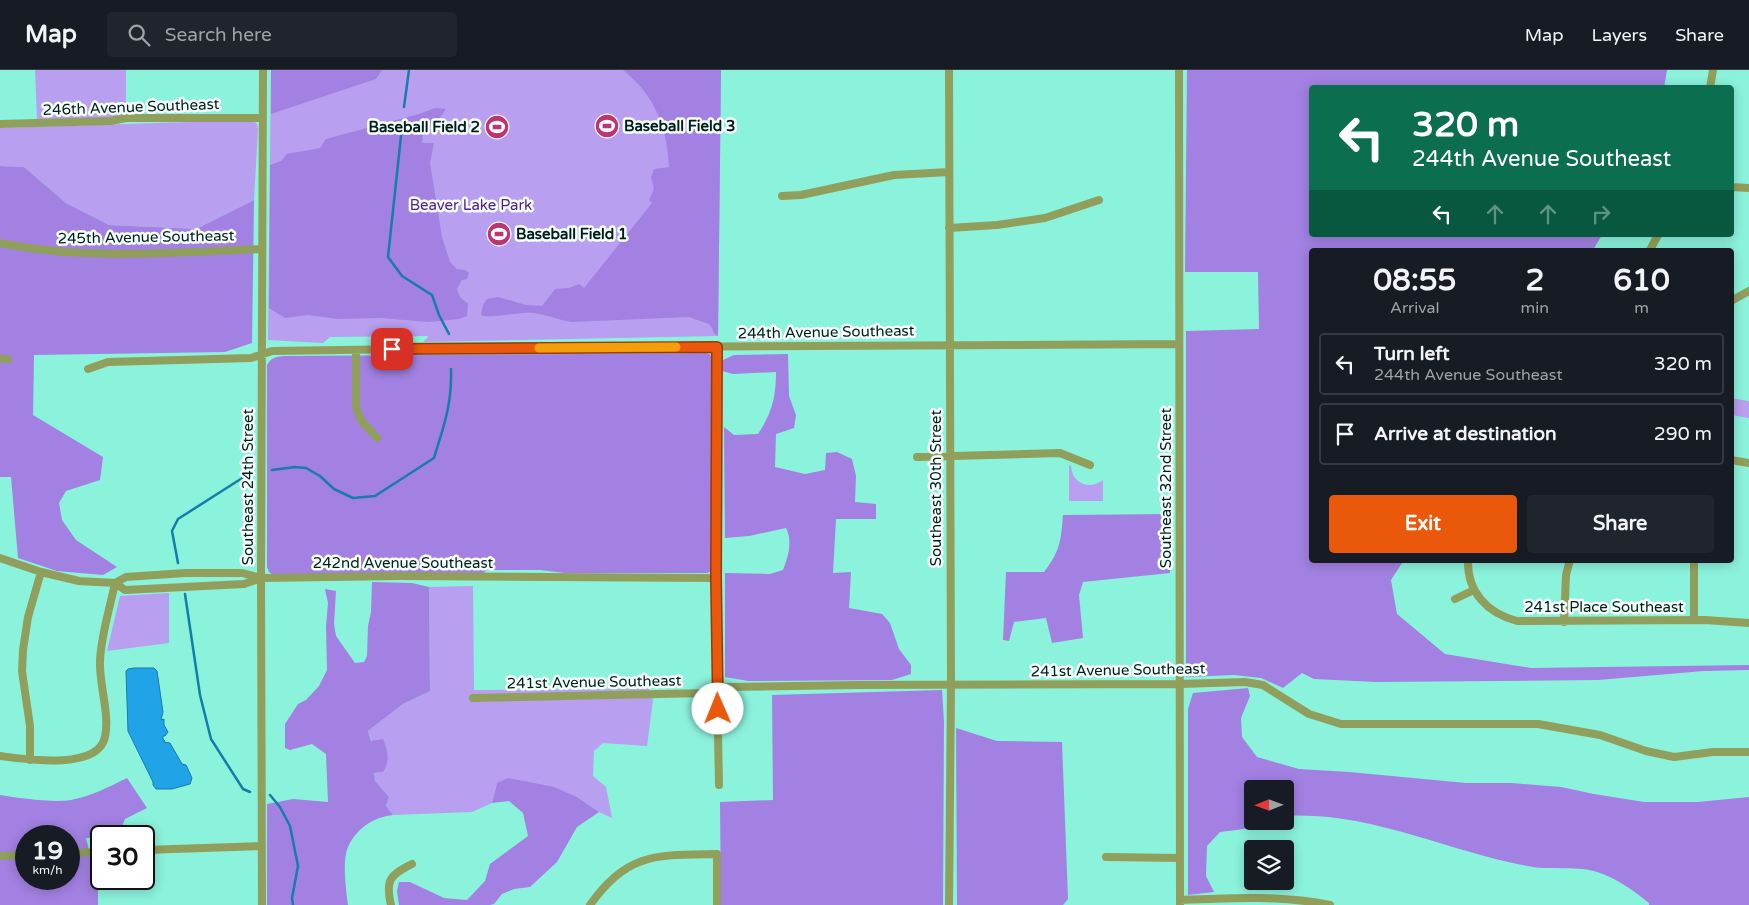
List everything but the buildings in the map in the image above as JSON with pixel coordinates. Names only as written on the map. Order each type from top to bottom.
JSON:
[{"type":"street","name":"Southeast 24th Street","points":[[262,905],[263,70]]},
{"type":"street","name":"Southeast 30th Street","points":[[949,70],[951,685],[949,905]]},
{"type":"street","name":"Southeast 32nd Street","points":[[1179,70],[1180,902]]},
{"type":"street","points":[[1710,85],[1713,70]]},
{"type":"street","name":"246th Avenue Southeast","points":[[0,124],[110,121],[126,118],[262,118]]},
{"type":"street","points":[[782,196],[800,195],[894,175],[949,172]]},
{"type":"street","points":[[1734,187],[1749,188]]},
{"type":"street","points":[[949,228],[997,225],[1045,218],[1099,200]]},
{"type":"street","name":"245th Avenue Southeast","points":[[0,243],[41,251],[88,254],[262,249]]},
{"type":"street","points":[[1734,299],[1749,291]]},
{"type":"street","name":"244th Avenue Southeast","points":[[88,369],[108,362],[251,358],[272,352],[356,350],[950,344],[1179,344]]},
{"type":"street","points":[[717,347],[716,578],[720,786]]},
{"type":"street","points":[[356,350],[356,407],[361,420],[377,438]]},
{"type":"street","points":[[918,458],[1060,453],[1090,465]]},
{"type":"street","points":[[1734,460],[1749,463]]},
{"type":"street","name":"242nd Avenue Southeast","points":[[0,558],[41,572],[80,581],[116,583],[126,577],[242,572],[261,578],[545,576],[716,578]]},
{"type":"street","points":[[1455,599],[1473,588],[1469,576],[1468,563]]},
{"type":"street","points":[[1564,622],[1566,574],[1569,563]]},
{"type":"street","points":[[1694,563],[1694,620]]},
{"type":"street","points":[[30,760],[30,726],[22,670],[23,650],[28,617],[41,572]]},
{"type":"street","name":"242nd Avenue Southeast","points":[[116,583],[124,590],[244,584],[261,578]]},
{"type":"street","points":[[0,756],[50,761],[77,758],[93,752],[103,743],[105,729],[100,662],[104,634],[116,583]]},
{"type":"street","name":"241st Place Southeast","points":[[1473,588],[1490,610],[1507,619],[1531,622],[1694,620],[1749,623]]},
{"type":"street","name":"241st Avenue Southeast","points":[[474,698],[706,693],[724,687],[750,686],[1180,684],[1234,681],[1263,685],[1309,714],[1342,724],[1538,724],[1600,735],[1646,751],[1674,757],[1713,752],[1749,752]]},
{"type":"street","points":[[155,850],[262,846]]},
{"type":"street","points":[[590,905],[612,878],[637,863],[666,855],[716,854],[717,905]]},
{"type":"street","points":[[0,856],[15,855]]},
{"type":"street","points":[[1106,857],[1180,858]]},
{"type":"street","points":[[390,905],[388,891],[391,877],[397,871],[412,864]]},
{"type":"street","points":[[1180,902],[1241,898],[1330,905]]},
{"type":"green space","points":[[35,70],[126,70],[126,113],[112,118],[37,119]]},
{"type":"green space","name":"Beaver Lake Park","points":[[271,70],[721,70],[718,336],[423,342],[427,336],[330,337],[323,343],[268,340]]},
{"type":"green space","points":[[253,120],[257,124],[258,129],[254,200],[196,229],[109,225],[66,203],[24,167],[0,166],[0,128]]},
{"type":"green space","points":[[1734,398],[1749,401],[1749,418],[1734,416]]},
{"type":"green space","points":[[1069,465],[1074,477],[1082,484],[1092,485],[1103,480],[1103,501],[1069,501]]},
{"type":"green space","points":[[473,586],[474,690],[649,689],[653,700],[647,746],[603,743],[594,751],[593,776],[606,787],[612,818],[599,812],[577,797],[497,783],[492,803],[472,812],[393,815],[386,806],[389,797],[375,781],[374,773],[383,772],[368,731],[403,704],[430,691],[429,587]]},
{"type":"green space","points":[[169,593],[169,643],[107,651],[120,596]]},
{"type":"shaded area","points":[[271,70],[382,70],[376,79],[271,114]]},
{"type":"shaded area","points":[[623,70],[721,70],[718,336],[709,324],[689,317],[571,322],[535,313],[483,316],[481,314],[483,305],[487,299],[498,297],[526,305],[542,306],[555,289],[569,288],[579,284],[584,288],[652,203],[649,200],[654,189],[651,177],[654,169],[669,167],[665,138],[662,125],[651,101]]},
{"type":"shaded area","points":[[1187,70],[1667,70],[1664,85],[1309,85],[1309,237],[1601,237],[1594,248],[1309,248],[1309,563],[1402,563],[1391,580],[1397,614],[1445,654],[1531,668],[1749,665],[1749,670],[1704,671],[1598,680],[1376,682],[1314,679],[1302,673],[1283,688],[1261,678],[1234,675],[1186,677],[1186,331],[1259,329],[1258,272],[1185,272]]},
{"type":"shaded area","points":[[435,108],[446,109],[437,122],[423,133],[422,143],[434,143],[430,163],[442,237],[450,262],[457,269],[465,270],[469,273],[467,279],[462,280],[457,289],[460,297],[468,304],[467,316],[459,319],[429,322],[380,318],[338,319],[308,315],[285,318],[269,308],[270,165],[281,161],[287,154],[320,148],[326,139]]},
{"type":"shaded area","points":[[0,166],[24,167],[66,203],[109,225],[196,229],[254,200],[252,343],[225,352],[34,355],[33,415],[103,457],[100,480],[66,491],[59,503],[62,520],[76,540],[117,567],[103,575],[57,571],[18,558],[11,477],[0,477]]},
{"type":"shaded area","points":[[710,354],[713,369],[712,570],[708,573],[565,573],[540,570],[487,570],[482,574],[272,574],[269,572],[267,567],[267,365],[274,358],[283,356]]},
{"type":"shaded area","points":[[788,354],[789,396],[796,415],[794,428],[776,434],[775,467],[805,474],[825,470],[826,453],[837,452],[852,459],[856,476],[855,502],[876,504],[876,519],[836,519],[833,573],[851,572],[849,608],[882,614],[890,623],[899,649],[911,665],[911,674],[892,680],[748,681],[725,677],[725,573],[770,574],[783,570],[788,554],[789,538],[786,528],[749,536],[725,538],[724,427],[734,435],[758,434],[767,419],[772,404],[776,372],[733,374],[722,371],[723,360],[734,355]]},
{"type":"shaded area","points":[[1171,514],[1170,573],[1083,582],[1079,595],[1083,638],[1052,643],[1046,618],[1014,622],[1009,641],[1003,640],[1006,572],[1044,572],[1059,545],[1063,515]]},
{"type":"shaded area","points":[[372,582],[412,583],[429,587],[430,691],[403,704],[368,731],[371,741],[383,739],[386,748],[388,756],[385,768],[383,772],[374,773],[375,781],[389,797],[386,806],[393,815],[379,818],[360,829],[348,847],[345,867],[348,905],[267,905],[267,804],[293,799],[328,802],[326,754],[312,744],[290,750],[285,748],[285,724],[298,704],[306,700],[319,686],[327,670],[326,626],[328,603],[325,589],[336,591],[334,624],[336,636],[355,663],[364,662],[367,656]]},
{"type":"shaded area","points":[[1248,688],[1250,696],[1241,718],[1242,737],[1257,757],[1299,769],[1466,783],[1512,783],[1561,787],[1644,802],[1698,802],[1749,797],[1749,905],[1649,905],[1649,903],[1624,885],[1590,870],[1533,867],[1502,861],[1380,826],[1317,816],[1294,816],[1294,780],[1244,780],[1244,829],[1220,832],[1207,846],[1206,876],[1214,892],[1188,895],[1188,709],[1193,693]]},
{"type":"shaded area","points":[[942,690],[944,722],[943,905],[721,905],[720,802],[773,800],[772,695]]},
{"type":"shaded area","points":[[956,728],[997,741],[1062,742],[1068,899],[1063,905],[957,905]]},
{"type":"shaded area","points":[[127,778],[147,808],[125,819],[123,825],[90,825],[90,838],[86,838],[90,855],[90,890],[98,890],[98,905],[0,905],[0,795],[46,801],[64,801],[93,794]]},
{"type":"shaded area","points":[[508,778],[554,787],[577,797],[599,812],[577,827],[557,862],[530,887],[514,889],[502,894],[494,904],[399,905],[397,891],[399,882],[410,882],[444,898],[467,900],[485,881],[490,864],[528,836],[523,813],[509,801],[492,803],[497,783]]},
{"type":"water","points":[[134,668],[154,668],[157,671],[163,712],[161,720],[164,719],[164,725],[168,732],[163,736],[163,739],[164,742],[170,743],[182,764],[186,765],[192,778],[190,784],[172,789],[156,789],[153,785],[128,731],[126,671]]},
{"type":"waterway","points":[[404,107],[409,70]]},
{"type":"waterway","points":[[401,136],[388,257],[402,276],[432,295],[439,315],[449,334]]},
{"type":"waterway","points":[[272,470],[295,467],[306,468],[320,476],[334,489],[353,498],[375,496],[434,458],[449,404],[451,369]]},
{"type":"waterway","points":[[178,563],[172,531],[178,519],[247,475]]},
{"type":"waterway","points":[[185,594],[200,695],[211,739],[243,789],[250,792]]},
{"type":"waterway","points":[[270,795],[280,807],[290,826],[298,866],[292,898],[293,905]]},
{"type":"slow traffic","points":[[539,348],[676,347]]},
{"type":"place","name":"Baseball Field 3","points":[[607,126]]},
{"type":"place","name":"Baseball Field 2","points":[[497,127]]},
{"type":"place","name":"Baseball Field 1","points":[[499,234]]},
{"type":"route","points":[[392,349],[717,347],[716,578],[718,709]]}]
